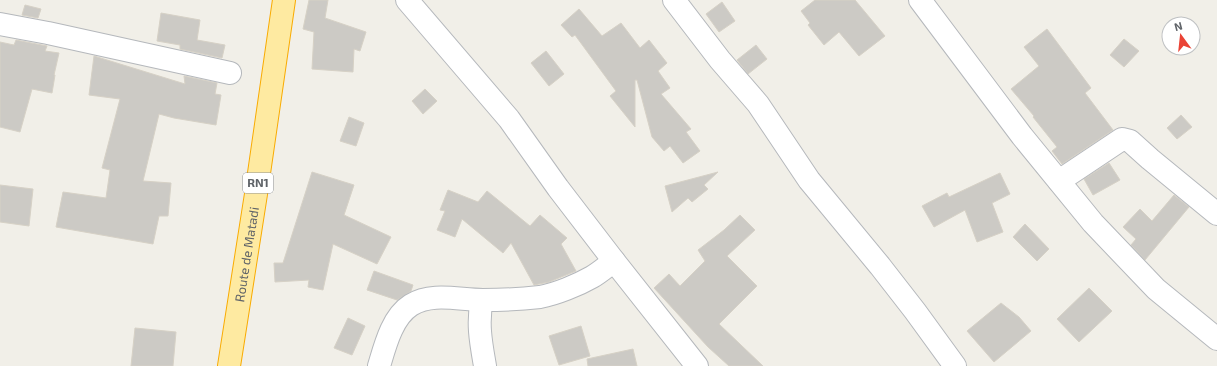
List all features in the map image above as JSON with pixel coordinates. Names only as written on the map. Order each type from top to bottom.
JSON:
[{"type":"highway","name":"Route de Matadi","points":[[229,366],[284,0]]},
{"type":"street","points":[[407,0],[509,119],[558,188],[697,366]]},
{"type":"street","points":[[674,0],[720,60],[758,104],[809,180],[884,272],[954,366]]},
{"type":"street","points":[[920,0],[1022,136],[1093,223],[1156,289],[1217,339]]},
{"type":"street","points":[[0,24],[63,36],[230,73]]},
{"type":"street","points":[[1059,181],[1122,139],[1130,141],[1217,214]]},
{"type":"street","points":[[379,366],[394,325],[403,312],[411,305],[436,298],[482,300],[541,296],[568,288],[592,277],[614,261]]},
{"type":"street","points":[[482,300],[479,313],[479,337],[485,366]]},
{"type":"building","points":[[309,0],[328,0],[325,18],[366,32],[360,51],[354,49],[353,72],[312,69],[314,32],[303,29]]},
{"type":"building","points":[[815,0],[855,0],[885,36],[859,56],[839,32],[824,45],[808,25],[810,23],[801,11]]},
{"type":"building","points":[[722,2],[735,21],[719,32],[706,14]]},
{"type":"building","points":[[25,5],[41,9],[38,18],[22,15]]},
{"type":"building","points":[[579,9],[602,36],[621,23],[640,48],[649,40],[667,63],[658,71],[670,88],[661,94],[691,129],[686,132],[700,151],[683,163],[670,146],[664,151],[652,137],[637,80],[635,80],[635,127],[610,96],[616,91],[575,35],[572,37],[561,25]]},
{"type":"building","points":[[161,13],[200,20],[197,40],[225,45],[222,58],[180,49],[180,45],[157,41]]},
{"type":"building","points":[[1047,29],[1091,88],[1085,93],[1113,130],[1062,164],[1052,151],[1057,147],[1033,117],[1034,116],[1011,89],[1039,66],[1024,47]]},
{"type":"building","points":[[1124,39],[1139,51],[1124,67],[1110,55]]},
{"type":"building","points":[[16,40],[47,46],[45,51],[59,53],[52,93],[32,89],[20,132],[0,127],[0,42],[14,45]]},
{"type":"building","points":[[756,45],[767,59],[748,74],[737,60]]},
{"type":"building","points":[[546,51],[564,74],[549,86],[531,63]]},
{"type":"building","points":[[94,56],[185,84],[184,76],[217,83],[215,94],[221,95],[216,125],[159,114],[143,181],[171,183],[168,216],[159,216],[153,244],[56,227],[63,192],[106,198],[110,170],[102,168],[120,99],[89,95]]},
{"type":"building","points":[[425,89],[437,101],[423,114],[412,101]]},
{"type":"building","points":[[1181,115],[1192,127],[1177,139],[1167,128]]},
{"type":"building","points":[[349,117],[364,123],[356,146],[340,141]]},
{"type":"building","points":[[1109,163],[1120,180],[1093,195],[1084,179]]},
{"type":"building","points":[[312,172],[354,185],[344,215],[391,237],[377,264],[333,244],[323,290],[308,287],[309,280],[275,282],[274,263],[283,263]]},
{"type":"building","points":[[718,172],[704,185],[708,189],[692,202],[688,198],[672,212],[665,186]]},
{"type":"building","points":[[1000,173],[1010,194],[992,203],[1003,232],[977,242],[965,210],[934,227],[922,206],[947,193],[949,197]]},
{"type":"building","points":[[0,185],[33,189],[29,226],[0,222]]},
{"type":"building","points":[[448,190],[478,202],[487,191],[530,226],[540,215],[567,238],[561,244],[576,271],[549,282],[534,285],[511,243],[503,253],[462,219],[455,237],[437,230],[445,211],[440,210]]},
{"type":"building","points":[[1174,195],[1189,207],[1145,260],[1131,245],[1136,239],[1123,227],[1140,209],[1152,221]]},
{"type":"building","points":[[740,215],[755,230],[727,256],[757,286],[719,324],[763,366],[729,366],[708,347],[654,288],[669,274],[680,286],[705,261],[698,250],[724,230]]},
{"type":"building","points":[[1025,224],[1049,249],[1037,261],[1013,237]]},
{"type":"building","points":[[374,271],[413,285],[411,291],[397,300],[367,290]]},
{"type":"building","points":[[1089,288],[1112,311],[1079,342],[1057,319]]},
{"type":"building","points":[[1001,303],[1019,317],[1031,331],[994,362],[967,331]]},
{"type":"building","points":[[348,318],[365,326],[352,355],[334,348]]},
{"type":"building","points":[[581,326],[590,356],[559,365],[549,336]]},
{"type":"building","points":[[135,328],[176,332],[173,366],[131,366]]},
{"type":"building","points":[[633,349],[637,366],[588,366],[587,359]]}]
